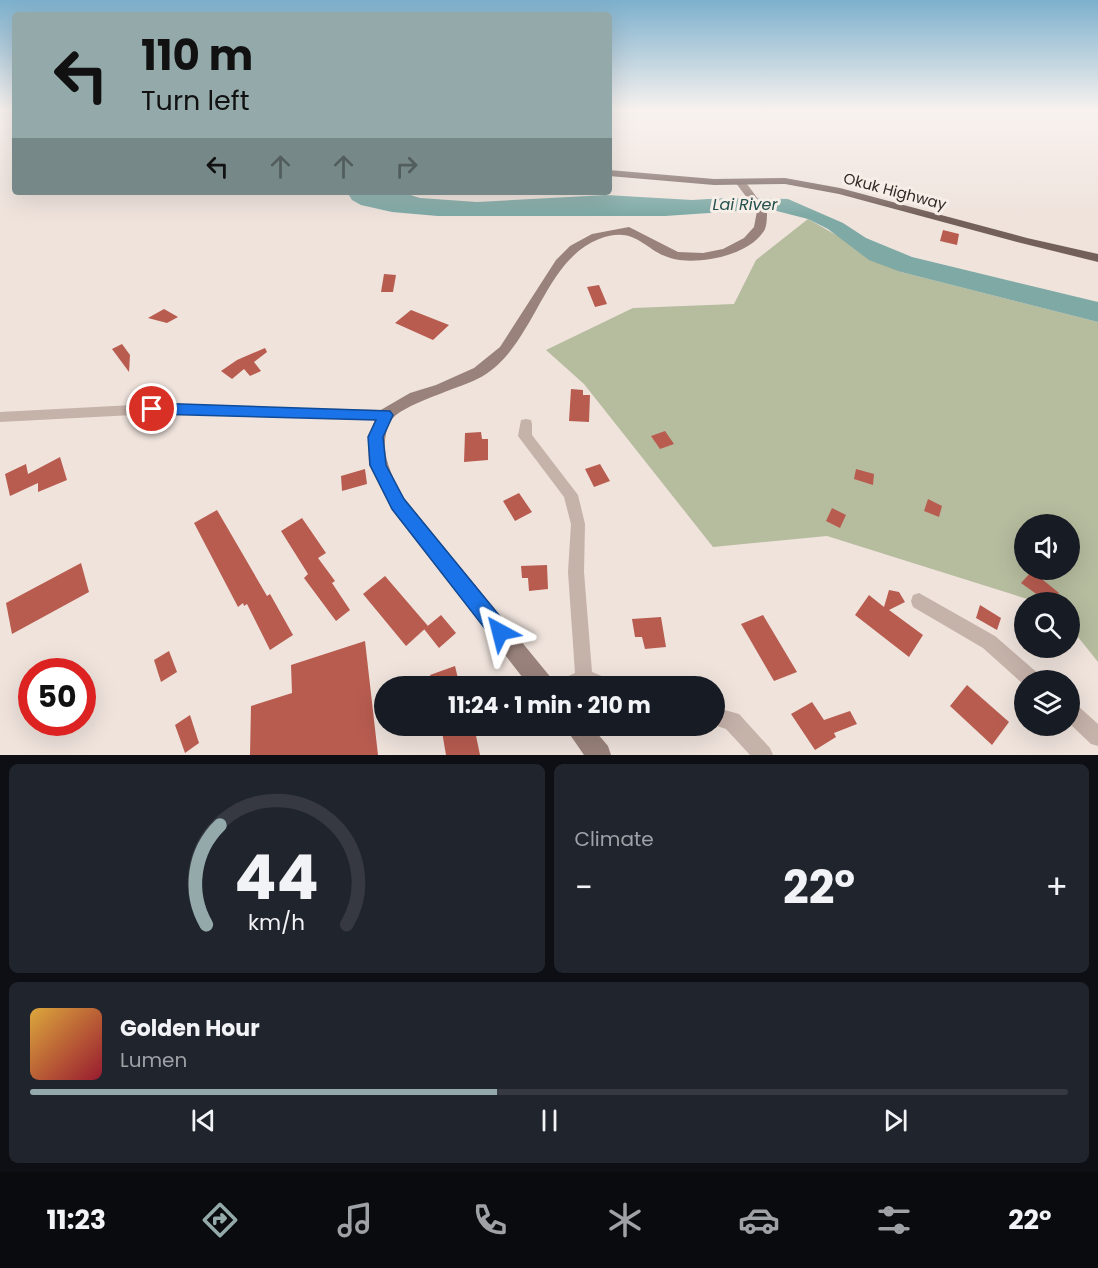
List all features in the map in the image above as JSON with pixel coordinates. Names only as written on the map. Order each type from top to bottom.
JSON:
[{"type":"main road","name":"Okuk Highway","points":[[612,173],[714,182],[784,181],[840,191],[1025,242],[1098,258]]},
{"type":"main road","points":[[535,676],[398,504],[378,465],[376,437],[385,415],[415,397],[441,389],[479,372],[496,358],[505,350],[560,263],[574,249],[596,236],[629,230],[676,256],[703,257],[728,252],[748,240],[760,228],[762,211],[740,182]]},
{"type":"main road","points":[[584,736],[598,755]]},
{"type":"street","points":[[0,417],[152,409],[385,415]]},
{"type":"street","points":[[526,424],[525,436],[571,495],[578,525],[576,572],[584,676]]},
{"type":"street","points":[[919,601],[990,642],[1022,670]]},
{"type":"street","points":[[725,720],[732,722],[763,755]]},
{"type":"street","points":[[1080,721],[1098,737]]},
{"type":"green space","points":[[808,219],[901,272],[1098,322],[1098,662],[1080,640],[1080,592],[1014,592],[1014,595],[827,536],[713,547],[584,384],[546,350],[633,308],[734,304],[756,260]]},
{"type":"water","name":"Lai River","points":[[349,195],[410,195],[420,198],[477,202],[606,195],[692,200],[788,199],[843,223],[866,238],[912,257],[1098,302],[1098,322],[901,272],[869,260],[828,229],[808,219],[769,209],[665,216],[438,216],[392,212],[361,205],[352,200]]},
{"type":"building","points":[[943,230],[959,234],[957,245],[940,241]]},
{"type":"building","points":[[384,274],[396,275],[393,292],[381,292]]},
{"type":"building","points":[[599,285],[607,304],[595,307],[587,287]]},
{"type":"building","points":[[164,309],[178,317],[167,323],[148,318]]},
{"type":"building","points":[[411,310],[449,325],[433,340],[395,323]]},
{"type":"building","points":[[122,344],[130,355],[129,372],[112,349]]},
{"type":"building","points":[[265,348],[267,352],[254,362],[261,371],[250,376],[244,369],[232,379],[221,371],[237,360]]},
{"type":"building","points":[[571,389],[583,390],[583,395],[590,395],[589,422],[569,421]]},
{"type":"building","points":[[665,431],[674,444],[660,449],[651,436]]},
{"type":"building","points":[[481,432],[482,439],[488,439],[488,460],[464,462],[465,433]]},
{"type":"building","points":[[60,457],[67,480],[38,492],[38,483],[10,496],[5,474],[26,464],[28,474]]},
{"type":"building","points":[[600,464],[610,481],[594,487],[585,469]]},
{"type":"building","points":[[365,469],[367,484],[342,491],[341,476]]},
{"type":"building","points":[[856,469],[874,474],[873,485],[854,479]]},
{"type":"building","points":[[519,493],[532,512],[515,521],[503,501]]},
{"type":"building","points":[[928,499],[942,506],[939,517],[924,511]]},
{"type":"building","points":[[832,508],[846,515],[840,528],[826,521]]},
{"type":"building","points":[[217,510],[267,596],[270,594],[293,635],[270,650],[247,604],[244,606],[243,603],[238,607],[194,523]]},
{"type":"building","points":[[302,518],[326,553],[318,558],[335,581],[332,583],[350,610],[336,621],[304,578],[308,574],[281,531]]},
{"type":"building","points":[[81,563],[89,592],[12,634],[6,603]]},
{"type":"building","points":[[547,565],[548,589],[529,591],[528,578],[522,578],[521,566]]},
{"type":"building","points":[[385,576],[428,626],[406,646],[363,594]]},
{"type":"building","points":[[1024,580],[1043,580],[1058,592],[1034,592],[1021,583]]},
{"type":"building","points":[[889,590],[899,592],[905,602],[889,610],[923,635],[909,657],[855,615],[869,595],[884,607]]},
{"type":"building","points":[[980,605],[1001,618],[997,630],[976,618]]},
{"type":"building","points":[[441,615],[456,633],[439,648],[424,629]]},
{"type":"building","points":[[763,615],[797,672],[774,681],[741,624]]},
{"type":"building","points":[[661,617],[666,647],[645,649],[642,637],[635,637],[632,619]]},
{"type":"building","points":[[365,641],[374,736],[378,755],[250,755],[251,706],[292,693],[291,665]]},
{"type":"building","points":[[169,651],[177,672],[161,682],[154,660]]},
{"type":"building","points":[[455,666],[457,676],[430,676]]},
{"type":"building","points":[[967,685],[1009,722],[992,745],[950,706]]},
{"type":"building","points":[[812,702],[824,720],[850,711],[857,724],[834,733],[836,737],[815,750],[791,714]]},
{"type":"building","points":[[190,715],[199,743],[185,753],[175,725]]},
{"type":"building","points":[[443,736],[476,736],[480,755],[446,755]]},
{"type":"route","points":[[152,409],[385,415],[376,437],[378,465],[398,504],[500,632]]}]
